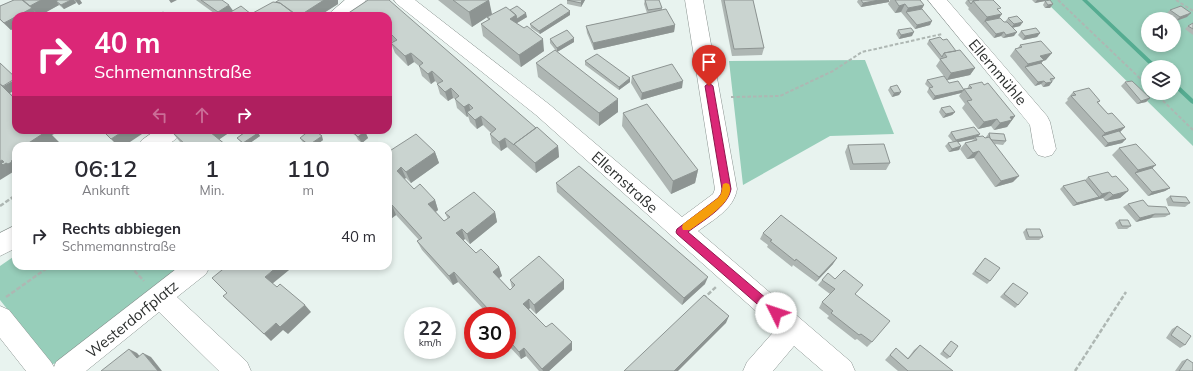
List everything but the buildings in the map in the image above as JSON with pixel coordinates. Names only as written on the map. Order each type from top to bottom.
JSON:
[{"type":"street","points":[[342,12],[357,0]]},
{"type":"street","name":"Ellernstraße","points":[[403,0],[542,110],[842,371]]},
{"type":"street","points":[[681,232],[721,201],[725,195],[726,189],[694,0]]},
{"type":"street","name":"Ellernmühle","points":[[938,0],[1040,122],[1045,149]]},
{"type":"street","points":[[158,142],[167,134]]},
{"type":"street","points":[[0,246],[12,238]]},
{"type":"street","name":"Westerdorfplatz","points":[[66,371],[193,270]]},
{"type":"street","points":[[160,297],[238,371]]},
{"type":"street","points":[[0,318],[42,371]]},
{"type":"street","points":[[756,371],[793,328]]},
{"type":"path","points":[[1058,0],[1141,79]]},
{"type":"path","points":[[1176,0],[1193,12]]},
{"type":"path","points":[[725,97],[780,96],[833,71],[862,52],[962,30]]},
{"type":"path","points":[[1162,100],[1193,130]]},
{"type":"path","points":[[0,206],[12,198]]},
{"type":"path","points":[[0,302],[44,270]]},
{"type":"path","points":[[699,303],[716,287]]},
{"type":"path","points":[[1075,371],[1126,292]]},
{"type":"green space","points":[[1044,0],[1193,0],[1193,146],[1146,100],[1181,100],[1181,60],[1141,60],[1141,95]]},
{"type":"green space","points":[[865,60],[894,134],[830,136],[743,185],[729,61]]},
{"type":"green space","points":[[12,258],[12,270],[184,270],[65,363],[51,364],[0,300],[0,266]]},
{"type":"waterway","points":[[1084,0],[1148,60]]},
{"type":"waterway","points":[[1181,91],[1193,102]]},
{"type":"slow traffic","points":[[687,227],[721,201],[725,195],[726,187]]},
{"type":"route","points":[[709,86],[726,189],[725,195],[721,201],[681,232],[776,313]]}]
